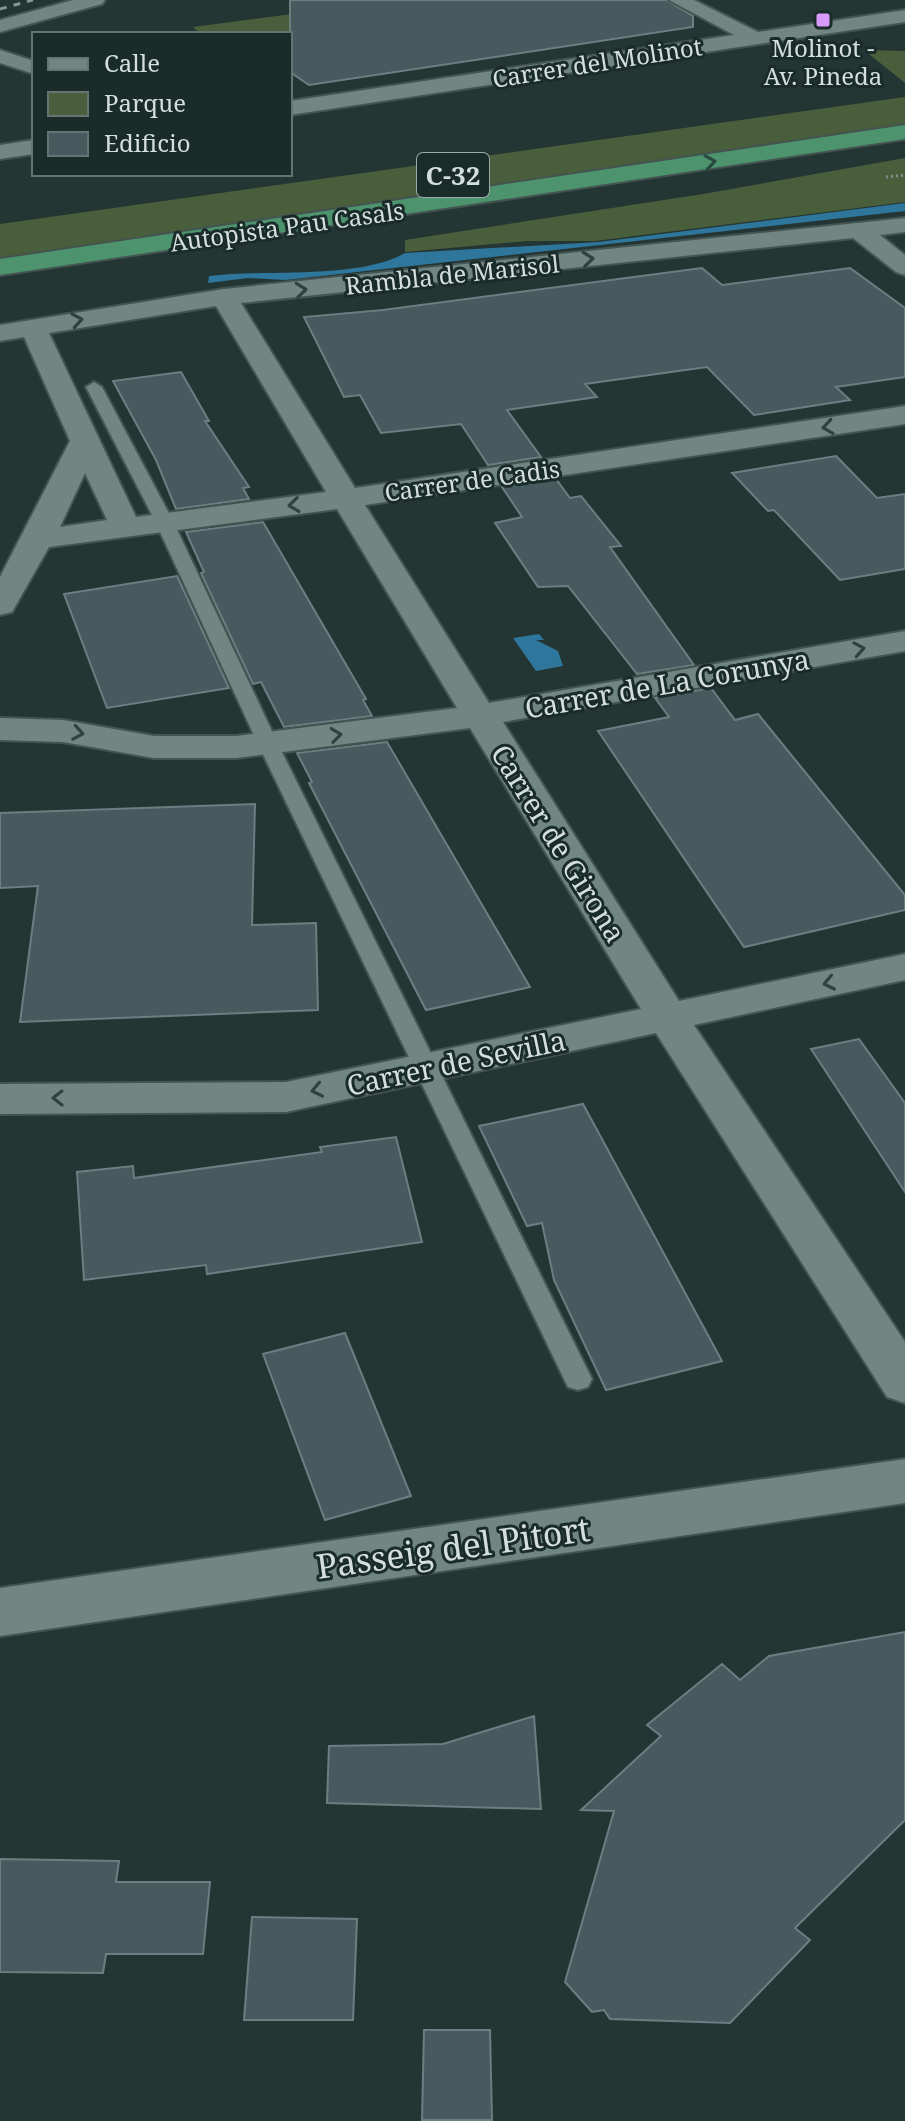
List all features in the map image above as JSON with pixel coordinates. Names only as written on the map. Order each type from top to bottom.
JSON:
[{"type":"highway","name":"Autopista Pau Casals","points":[[0,267],[905,132]]},
{"type":"highway","points":[[0,283],[633,174]]},
{"type":"street","points":[[0,26],[95,0]]},
{"type":"street","points":[[679,0],[755,38]]},
{"type":"street","name":"Carrer del Molinot","points":[[292,108],[905,16]]},
{"type":"street","points":[[0,56],[32,67]]},
{"type":"street","points":[[0,152],[32,147]]},
{"type":"street","name":"Rambla de Marisol","points":[[0,333],[224,297],[905,225]]},
{"type":"street","points":[[858,230],[905,267]]},
{"type":"street","name":"Carrer de Girona","points":[[224,297],[478,716],[502,747],[668,1018],[905,1383]]},
{"type":"street","points":[[33,327],[125,526]]},
{"type":"street","name":"Carrer de Cadis","points":[[38,539],[344,498],[905,415]]},
{"type":"street","points":[[0,605],[38,539],[85,441]]},
{"type":"street","name":"Carrer de La Corunya","points":[[0,729],[63,731],[154,747],[268,744],[478,716],[905,641]]},
{"type":"street","name":"Carrer de Sevilla","points":[[0,1099],[286,1097],[905,967]]},
{"type":"street","name":"Passeig del Pitort","points":[[0,1612],[905,1481]]},
{"type":"lane","points":[[94,387],[164,521],[268,744],[578,1379]]},
{"type":"green space","points":[[354,6],[292,33],[199,32],[193,27]]},
{"type":"green space","points":[[864,50],[905,51],[905,83]]},
{"type":"green space","points":[[905,97],[905,137],[0,275],[0,224]]},
{"type":"green space","points":[[905,158],[905,202],[595,241],[528,241],[405,252],[405,240],[703,194]]},
{"type":"water","points":[[905,203],[905,211],[285,280],[248,278],[208,283],[209,276],[362,267],[405,253],[599,242]]},
{"type":"water","points":[[539,634],[544,640],[536,640],[558,651],[563,666],[536,671],[513,638]]},
{"type":"building","points":[[290,0],[666,0],[693,16],[693,27],[309,85],[292,73]]},
{"type":"building","points":[[702,268],[722,285],[850,268],[905,308],[905,377],[836,387],[850,400],[754,415],[707,367],[585,384],[597,397],[507,410],[541,457],[488,465],[461,424],[381,433],[360,395],[344,397],[304,317],[383,310]]},
{"type":"building","points":[[181,372],[209,421],[205,421],[249,487],[243,488],[249,499],[176,509],[156,460],[113,381]]},
{"type":"building","points":[[836,456],[877,498],[905,494],[905,569],[840,580],[774,510],[768,511],[732,473]]},
{"type":"building","points":[[556,479],[570,498],[581,496],[621,546],[610,547],[694,665],[637,674],[568,586],[538,587],[495,523],[522,517],[502,487]]},
{"type":"building","points":[[263,522],[366,699],[363,700],[372,716],[284,727],[261,682],[253,684],[201,573],[204,572],[186,532]]},
{"type":"building","points":[[177,576],[229,688],[107,708],[64,594]]},
{"type":"building","points":[[711,688],[735,720],[758,714],[905,895],[905,910],[744,947],[598,731],[669,717],[655,698]]},
{"type":"building","points":[[387,742],[530,987],[426,1010],[309,783],[312,782],[297,753]]},
{"type":"building","points":[[255,804],[252,925],[316,923],[318,1010],[20,1022],[38,886],[0,888],[0,813]]},
{"type":"building","points":[[859,1039],[905,1103],[905,1192],[811,1049]]},
{"type":"building","points":[[583,1104],[722,1361],[606,1390],[554,1280],[542,1223],[527,1226],[479,1126]]},
{"type":"building","points":[[396,1137],[422,1242],[207,1274],[206,1265],[84,1280],[77,1172],[133,1166],[134,1178],[322,1152],[320,1147]]},
{"type":"building","points":[[345,1333],[411,1496],[325,1520],[263,1354]]},
{"type":"building","points":[[905,1632],[905,1820],[795,1928],[810,1940],[730,2023],[610,2019],[604,2010],[592,2012],[565,1982],[614,1811],[581,1810],[661,1736],[647,1725],[722,1664],[740,1680],[769,1656]]},
{"type":"building","points":[[534,1716],[541,1809],[327,1803],[329,1746],[443,1744]]},
{"type":"building","points":[[0,1859],[119,1861],[116,1882],[210,1882],[203,1954],[106,1954],[103,1973],[0,1972]]},
{"type":"building","points":[[252,1917],[357,1919],[353,2020],[244,2020]]},
{"type":"building","points":[[424,2030],[490,2030],[492,2120],[422,2120]]},
{"type":"railway","points":[[0,9],[33,0]]},
{"type":"place","name":"Molinot - Av. Pineda","points":[[823,20]]}]
